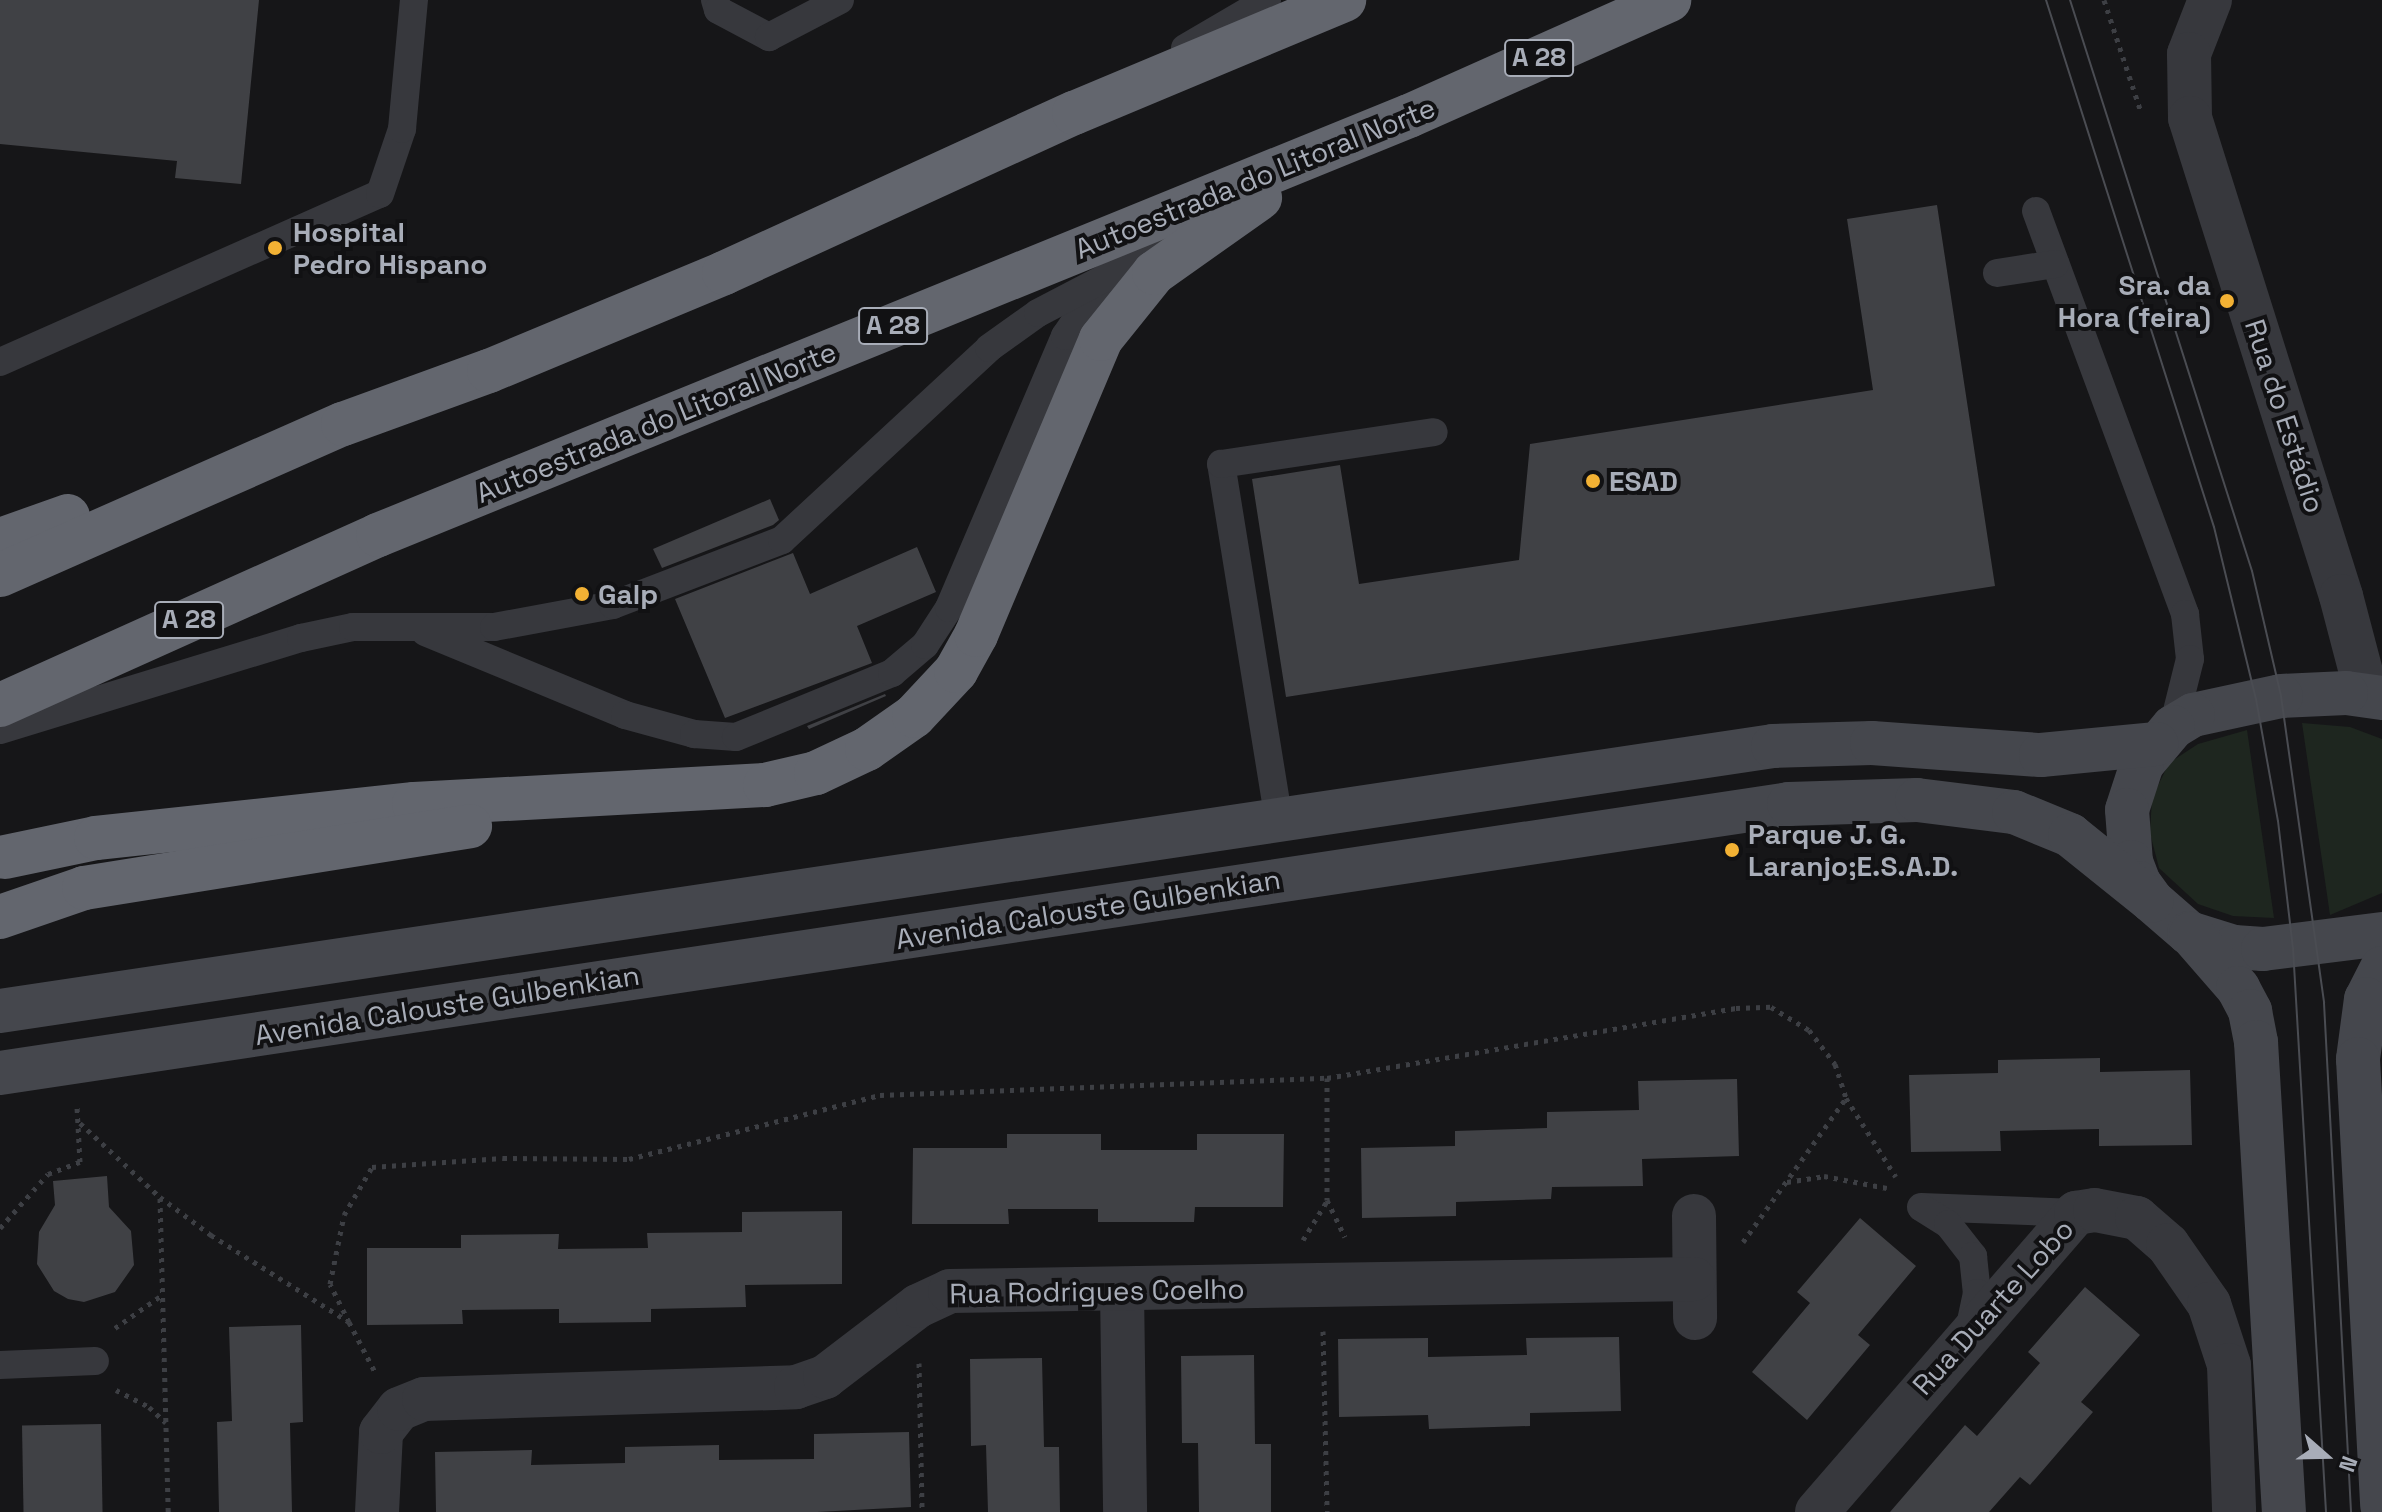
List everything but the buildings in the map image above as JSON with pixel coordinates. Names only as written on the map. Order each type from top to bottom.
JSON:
[{"type":"highway","points":[[0,540],[343,424],[489,371],[724,273],[1074,113],[1344,0]]},
{"type":"highway","name":"Autoestrada do Litoral Norte","points":[[0,705],[378,535],[1409,116],[1669,0]]},
{"type":"highway","points":[[5,857],[96,838],[414,804],[630,795],[765,785],[816,773],[867,749],[914,716],[956,671],[976,635],[1101,339],[1154,273],[1231,214],[1409,116]]},
{"type":"highway","points":[[0,575],[343,424]]},
{"type":"highway","points":[[0,917],[99,885],[490,823],[630,795]]},
{"type":"main road","name":"Avenida Calouste Gulbenkian","points":[[0,1011],[1773,746],[1872,743],[2041,755],[2164,736],[2230,704],[2313,693],[2374,696]]},
{"type":"main road","points":[[2152,901],[2131,862],[2127,810],[2142,764],[2164,736]]},
{"type":"main road","name":"Avenida Calouste Gulbenkian","points":[[0,1073],[1789,804],[1917,800],[2014,812],[2070,835],[2189,933]]},
{"type":"main road","points":[[2189,933],[2234,947],[2263,949],[2382,934]]},
{"type":"main road","points":[[2189,933],[2238,988],[2250,1011],[2256,1042],[2284,1512]]},
{"type":"main road","points":[[2382,968],[2366,999],[2358,1059],[2382,1505]]},
{"type":"street","name":"Rua do Estádio","points":[[2210,0],[2189,54],[2190,118],[2374,696]]},
{"type":"street","name":"Rua Duarte Lobo","points":[[1817,1512],[1969,1330],[2076,1213],[2120,1211],[2137,1218],[2168,1245],[2209,1304],[2229,1365],[2234,1511]]},
{"type":"street","points":[[1694,1216],[1695,1298]]},
{"type":"street","name":"Rua Rodrigues Coelho","points":[[399,1409],[424,1399],[796,1387],[825,1377],[918,1306],[950,1291],[1368,1285],[1695,1298]]},
{"type":"street","points":[[1122,1290],[1125,1512]]},
{"type":"street","points":[[377,1512],[381,1432],[399,1409]]},
{"type":"lane","points":[[0,362],[380,194],[402,129],[414,0]]},
{"type":"lane","points":[[715,0],[718,10],[769,37],[835,1]]},
{"type":"lane","points":[[1074,113],[1267,0]]},
{"type":"lane","points":[[2036,211],[2185,614],[2190,659],[2164,736]]},
{"type":"lane","points":[[0,730],[286,641],[353,627],[494,627],[546,621],[613,605],[782,540],[989,348],[1038,313],[1231,214]]},
{"type":"lane","points":[[1997,273],[2055,264]]},
{"type":"lane","points":[[409,625],[625,715],[694,734],[736,737],[892,673],[925,645],[949,608],[1065,336],[1106,276]]},
{"type":"lane","points":[[1279,821],[1221,464],[1434,432]]},
{"type":"lane","points":[[1912,1200],[2076,1213]]},
{"type":"lane","points":[[1912,1200],[1948,1224],[1973,1256],[1977,1293],[1969,1330]]},
{"type":"lane","points":[[0,1365],[95,1361]]},
{"type":"path","points":[[399,1409],[330,1284],[344,1215],[372,1167],[503,1158],[629,1159],[880,1095],[1327,1078],[1736,1008],[1771,1007],[1809,1030],[1835,1064],[1846,1098],[1881,1145],[1912,1200]]},
{"type":"path","points":[[1327,1078],[1327,1200],[1368,1285]]},
{"type":"path","points":[[0,1228],[48,1174],[80,1162],[80,1123],[74,1094]]},
{"type":"path","points":[[1695,1298],[1739,1247],[1846,1098]]},
{"type":"path","points":[[80,1123],[160,1197],[270,1275],[349,1322]]},
{"type":"path","points":[[1787,1182],[1824,1176],[1912,1200]]},
{"type":"path","points":[[160,1197],[168,1512]]},
{"type":"path","points":[[1321,1286],[1327,1512]]},
{"type":"path","points":[[163,1294],[98,1340],[95,1361],[98,1381],[149,1407],[166,1423]]},
{"type":"path","points":[[918,1306],[922,1512]]},
{"type":"shaded area","points":[[2302,723],[2350,727],[2382,739],[2382,893],[2330,915]]},
{"type":"shaded area","points":[[2247,730],[2274,918],[2233,916],[2198,904],[2159,868],[2150,833],[2152,798],[2169,763],[2198,744]]},
{"type":"tram line","points":[[2046,0],[2214,527],[2256,699],[2278,821],[2293,948],[2326,1512]]},
{"type":"tram line","points":[[2070,0],[2252,571],[2281,696],[2324,1003],[2351,1512]]},
{"type":"place","name":"Hospital Pedro Hispano","points":[[275,248]]},
{"type":"place","name":"Sra. da Hora (feira)","points":[[2227,301]]},
{"type":"place","name":"ESAD","points":[[1593,481]]},
{"type":"place","name":"Galp","points":[[582,594]]},
{"type":"place","name":"Parque J. G. Laranjo;E.S.A.D.","points":[[1732,850]]}]
